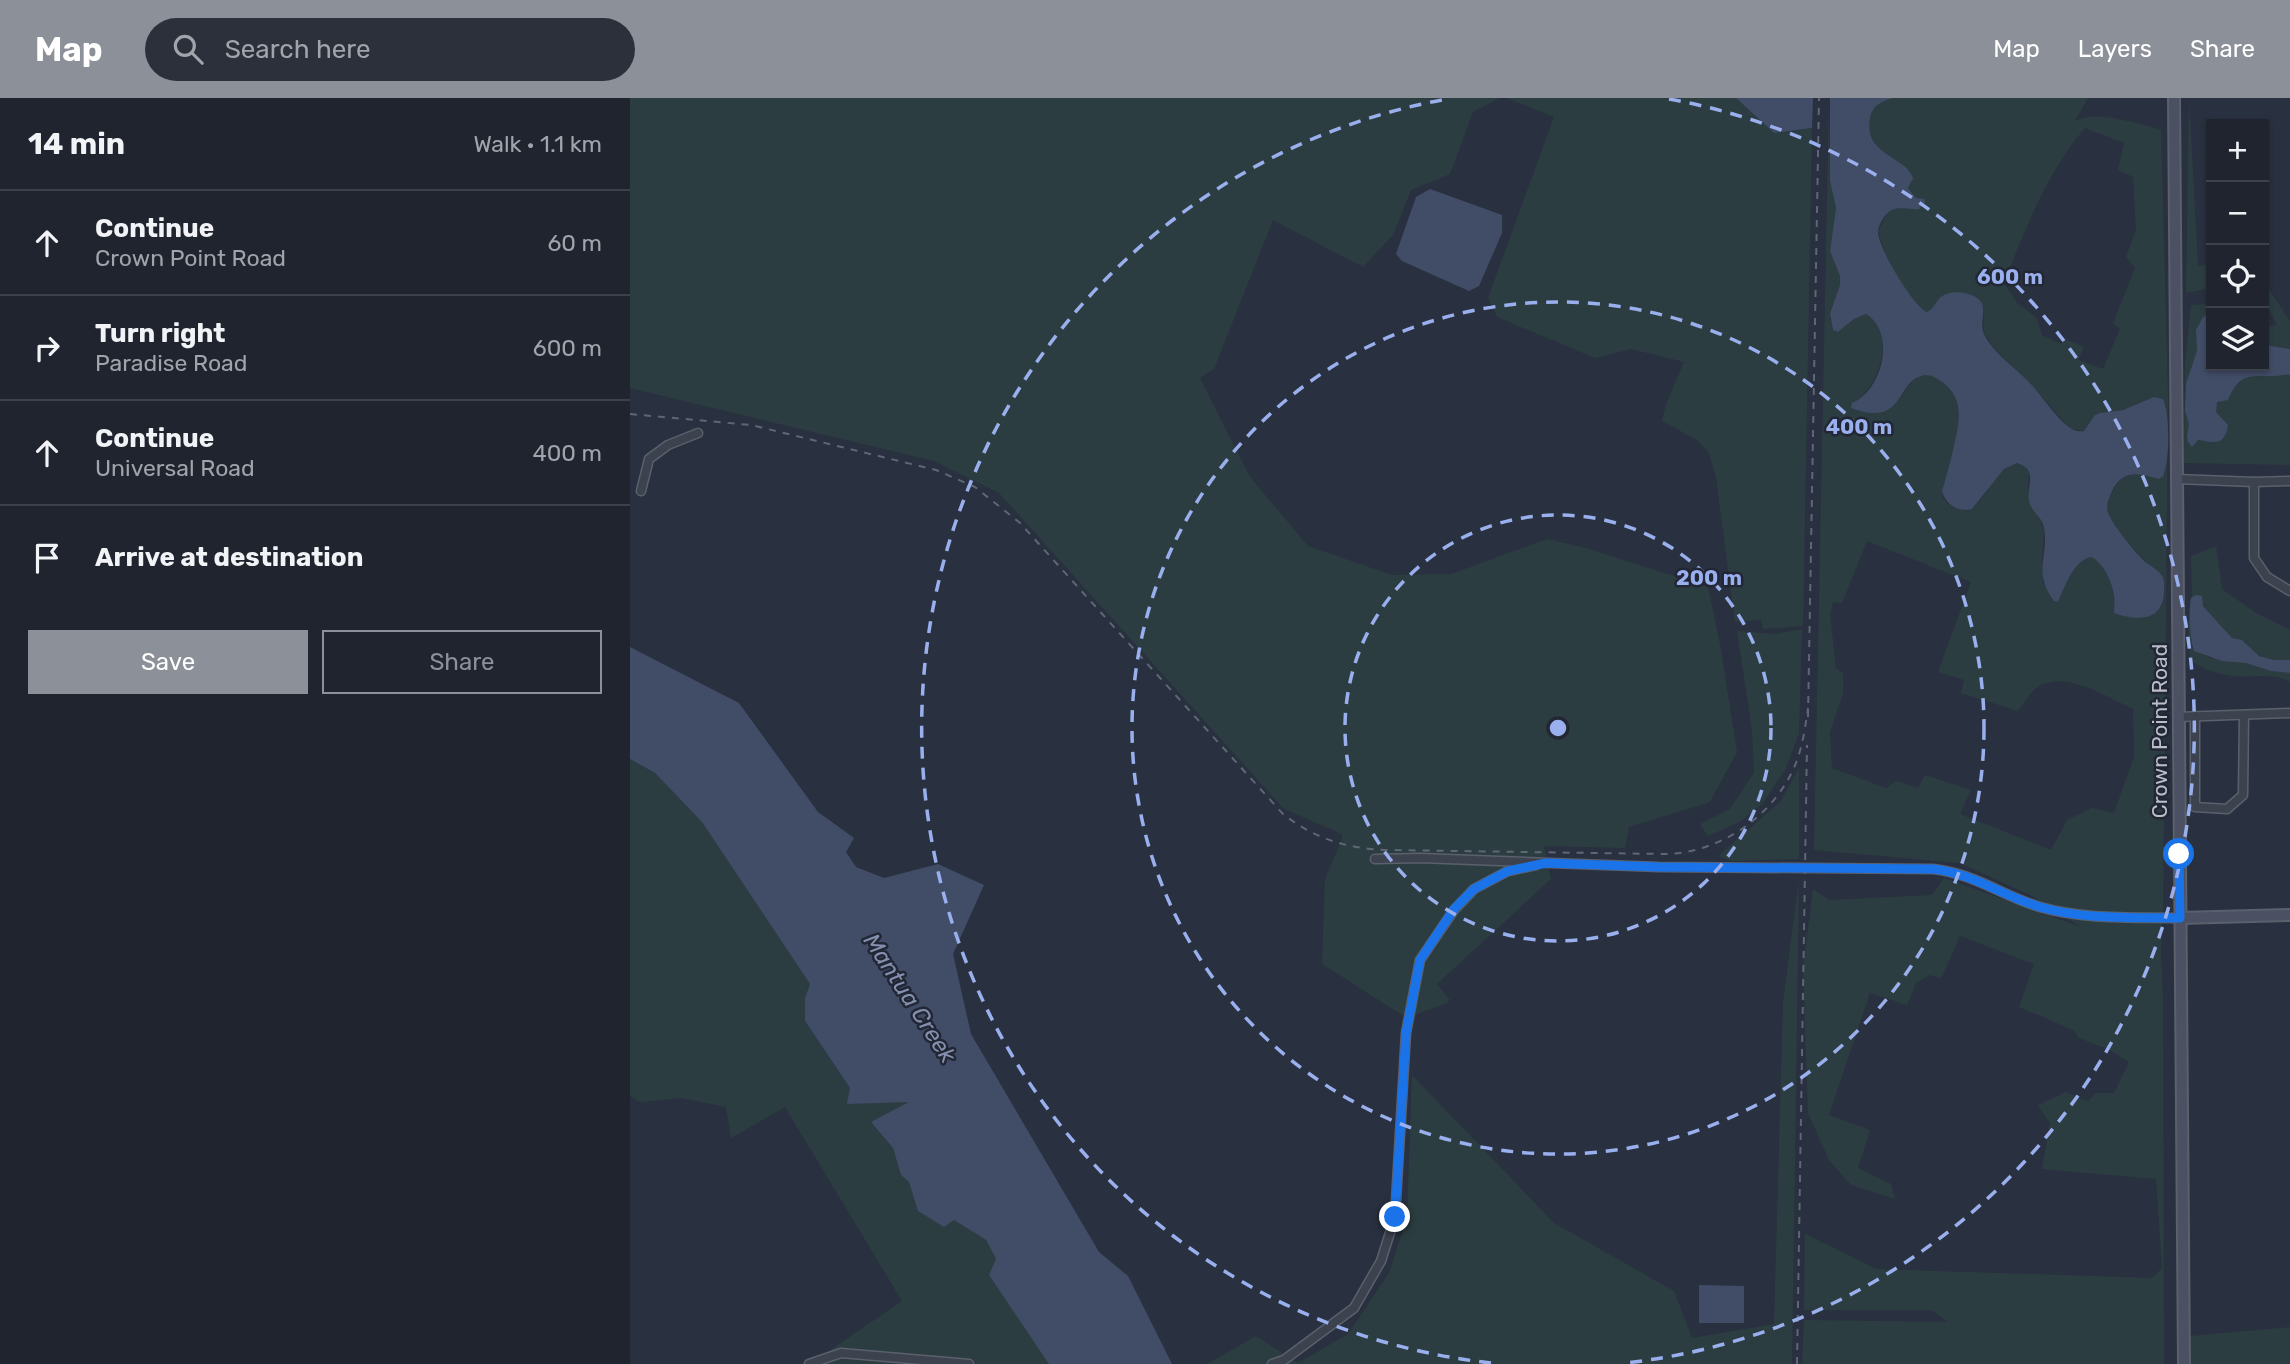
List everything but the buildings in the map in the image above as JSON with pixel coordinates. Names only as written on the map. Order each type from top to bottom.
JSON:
[{"type":"main road","name":"Crown Point Road","points":[[2174,98],[2184,1364]]},
{"type":"main road","points":[[2180,918],[2290,915]]},
{"type":"street","points":[[641,491],[649,459],[668,445],[698,433]]},
{"type":"street","points":[[2176,479],[2290,481]]},
{"type":"street","points":[[2254,482],[2254,558],[2267,577],[2290,591]]},
{"type":"street","points":[[2178,717],[2290,713]]},
{"type":"street","points":[[2195,716],[2195,807],[2227,809],[2243,795],[2244,715]]},
{"type":"street","points":[[1375,859],[1420,858],[1659,867],[1933,869],[1954,871],[2038,906],[2069,914],[2180,918]]},
{"type":"street","points":[[1272,1364],[1284,1360],[1354,1308],[1381,1261],[1395,1217],[1406,1033],[1420,960],[1454,909],[1474,889],[1508,871],[1546,863]]},
{"type":"street","points":[[809,1364],[841,1353],[969,1364]]},
{"type":"shaded area","points":[[630,98],[1500,98],[1473,112],[1450,174],[1411,190],[1393,235],[1363,267],[1273,220],[1214,369],[1200,378],[1250,477],[1308,546],[1392,575],[1451,574],[1547,539],[1586,548],[1708,587],[1737,752],[1710,802],[1629,827],[1625,848],[1544,846],[1551,879],[1437,984],[1450,1000],[1446,1003],[1407,1018],[1322,964],[1325,879],[1342,834],[1284,809],[999,493],[934,461],[630,388]]},
{"type":"shaded area","points":[[1507,98],[1736,98],[1774,133],[1812,128],[1803,626],[1763,629],[1761,620],[1735,622],[1716,477],[1709,453],[1697,440],[1662,421],[1666,404],[1684,362],[1631,349],[1595,358],[1497,317],[1488,298],[1554,117]]},
{"type":"shaded area","points":[[1829,98],[1830,181],[1836,208],[1830,251],[1840,276],[1830,318],[1833,330],[1838,332],[1854,319],[1866,314],[1875,322],[1883,345],[1878,371],[1857,401],[1857,409],[1874,412],[1886,409],[1895,403],[1915,379],[1923,375],[1941,380],[1953,393],[1959,419],[1942,492],[1943,498],[1948,504],[1968,511],[1981,500],[2002,471],[2017,463],[2024,466],[2029,472],[2028,488],[2044,530],[2043,583],[2054,601],[2058,602],[2074,569],[2091,557],[2098,561],[2107,574],[2116,614],[2129,617],[2161,608],[2164,585],[2159,572],[2139,555],[2121,534],[2107,506],[2115,488],[2125,477],[2141,475],[2159,479],[2167,457],[2166,407],[2163,399],[2154,397],[2123,410],[2100,413],[2084,431],[2071,429],[2031,384],[2001,356],[1986,336],[1980,300],[1969,294],[1962,294],[1927,312],[1920,308],[1897,276],[1878,231],[1889,211],[1899,208],[1915,209],[1916,198],[1908,188],[1912,182],[1910,171],[1881,150],[1871,136],[1869,127],[1871,113],[1875,107],[1893,98],[2088,98],[2075,121],[2094,116],[2106,117],[2161,130],[2168,396],[2161,951],[2164,1364],[1802,1364],[1804,1320],[1948,1322],[1931,1310],[1804,1310],[1805,1234],[1876,1269],[2152,1278],[2162,1268],[2156,1179],[2042,1169],[2050,1123],[2038,1105],[2065,1092],[2088,1101],[2096,1093],[2114,1093],[2129,1062],[2110,1050],[2079,1038],[2073,1030],[2019,1007],[2034,964],[1960,936],[1941,979],[1930,975],[1916,983],[1907,1005],[1870,993],[1829,1115],[1870,1130],[1858,1168],[1891,1184],[1895,1199],[1851,1185],[1829,1160],[1808,1113],[1803,968],[1813,889],[1829,900],[1932,895],[1944,878],[2081,927],[2036,898],[1960,863],[1814,850]],"holes":[[[2085,128],[2124,143],[2118,170],[2133,177],[2136,229],[2126,257],[2135,268],[2113,323],[2120,329],[2103,369],[2078,360],[2084,347],[2065,339],[2061,344],[2042,335],[2036,317],[2017,303],[2004,283],[2048,182]],[[1867,541],[1971,582],[1938,672],[1964,680],[1961,693],[2018,711],[2035,689],[2058,681],[2098,692],[2133,709],[2134,757],[2114,813],[2092,808],[2067,820],[2051,850],[1960,814],[1971,790],[1925,775],[1918,788],[1896,781],[1886,788],[1832,768],[1830,732],[1843,693],[1843,673],[1836,668],[1830,614],[1833,602],[1842,603]]]},
{"type":"shaded area","points":[[2189,98],[2198,266],[2206,265],[2206,289],[2186,293]]},
{"type":"shaded area","points":[[2269,290],[2290,321],[2290,465],[2184,463],[2185,362],[2191,305],[2206,304],[2206,371],[2269,371],[2269,326],[2277,325],[2269,310]]},
{"type":"shaded area","points":[[2216,546],[2222,589],[2256,613],[2290,630],[2290,660],[2274,660],[2256,655],[2248,645],[2232,638],[2202,602],[2195,595],[2192,597],[2191,556]]},
{"type":"shaded area","points":[[2191,619],[2192,648],[2210,658],[2290,673],[2290,682],[2270,676],[2227,675],[2210,671],[2190,660],[2188,620]]},
{"type":"shaded area","points":[[1802,629],[1799,733],[1786,768],[1762,804],[1740,822],[1708,836],[1700,824],[1730,809],[1754,773],[1752,730],[1737,631],[1776,634]]},
{"type":"shaded area","points":[[630,759],[655,773],[702,822],[810,984],[805,998],[805,1021],[850,1088],[911,1102],[872,1123],[893,1148],[901,1175],[909,1182],[919,1211],[954,1220],[986,1240],[1049,1364],[810,1364],[902,1301],[785,1107],[731,1138],[726,1107],[681,1098],[640,1102],[630,1096]]},
{"type":"shaded area","points":[[1799,768],[1799,859],[1731,861],[1718,856],[1780,802]]},
{"type":"shaded area","points":[[1799,879],[1792,1364],[1207,1364],[1256,1336],[1298,1363],[1348,1334],[1389,1273],[1407,1217],[1412,1075],[1554,1223],[1674,1291],[1692,1338],[1774,1324],[1783,1003]]},
{"type":"shaded area","points":[[2290,1327],[2290,1364],[2189,1364],[2190,1336]]},
{"type":"water","points":[[1736,98],[1813,98],[1812,128],[1774,133]]},
{"type":"water","points":[[1830,98],[1893,98],[1873,110],[1870,131],[1873,141],[1910,172],[1913,179],[1908,188],[1916,198],[1924,199],[1925,202],[1919,209],[1898,208],[1889,212],[1884,216],[1878,233],[1884,251],[1898,276],[1921,308],[1927,312],[1941,297],[1955,292],[1979,299],[1983,308],[1984,334],[1988,341],[2034,387],[2058,417],[2074,430],[2084,431],[2095,415],[2100,413],[2123,410],[2154,397],[2163,399],[2168,437],[2163,476],[2159,479],[2143,475],[2124,477],[2114,487],[2107,506],[2110,517],[2124,537],[2163,578],[2162,603],[2153,614],[2139,618],[2114,613],[2114,596],[2109,579],[2100,564],[2091,557],[2074,569],[2058,602],[2054,601],[2047,591],[2042,573],[2044,528],[2030,504],[2030,478],[2023,466],[2017,463],[2004,469],[1972,509],[1962,510],[1949,503],[1942,491],[1955,441],[1959,412],[1954,395],[1941,381],[1926,375],[1914,379],[1895,404],[1882,412],[1869,413],[1851,408],[1852,403],[1862,397],[1878,375],[1883,347],[1876,323],[1866,314],[1854,319],[1838,332],[1833,330],[1830,314],[1840,285],[1840,276],[1830,251],[1836,208],[1830,181]]},
{"type":"water","points":[[1430,189],[1502,215],[1502,233],[1479,286],[1469,291],[1402,261],[1396,254],[1416,197]]},
{"type":"water","points":[[2206,316],[2206,371],[2269,371],[2269,346],[2290,349],[2290,375],[2250,377],[2240,381],[2228,400],[2217,402],[2216,412],[2228,425],[2224,437],[2218,442],[2198,440],[2192,447],[2187,437],[2189,424],[2185,411],[2186,384],[2197,351],[2196,330]]},
{"type":"water","points":[[2195,595],[2202,596],[2203,606],[2232,638],[2242,640],[2259,656],[2290,660],[2290,673],[2271,671],[2246,663],[2222,661],[2194,651],[2190,610],[2191,598]]},
{"type":"water","name":"Mantua Creek","points":[[630,647],[739,703],[818,812],[854,838],[846,852],[856,867],[884,878],[938,864],[984,885],[953,954],[971,1034],[1099,1252],[1128,1276],[1172,1364],[1049,1364],[989,1275],[996,1259],[986,1240],[954,1220],[944,1227],[918,1211],[909,1182],[901,1175],[893,1148],[871,1122],[909,1102],[847,1104],[850,1088],[805,1021],[805,998],[810,984],[702,822],[655,773],[630,759]]},
{"type":"water","points":[[1699,1285],[1744,1286],[1744,1323],[1699,1323]]},
{"type":"railway","points":[[1808,717],[1819,98]]},
{"type":"railway","points":[[630,414],[751,425],[936,470],[975,487],[1020,523],[1283,814],[1307,830],[1346,845],[1388,850],[1663,854],[1703,848],[1740,830],[1771,804],[1783,788],[1799,755],[1808,708]]},
{"type":"railway","points":[[1797,1364],[1807,745]]},
{"type":"route","points":[[1395,1217],[1406,1033],[1420,960],[1454,909],[1474,889],[1508,871],[1546,863],[1659,867],[1933,869],[1954,871],[2038,906],[2069,914],[2180,918],[2179,854]]}]
